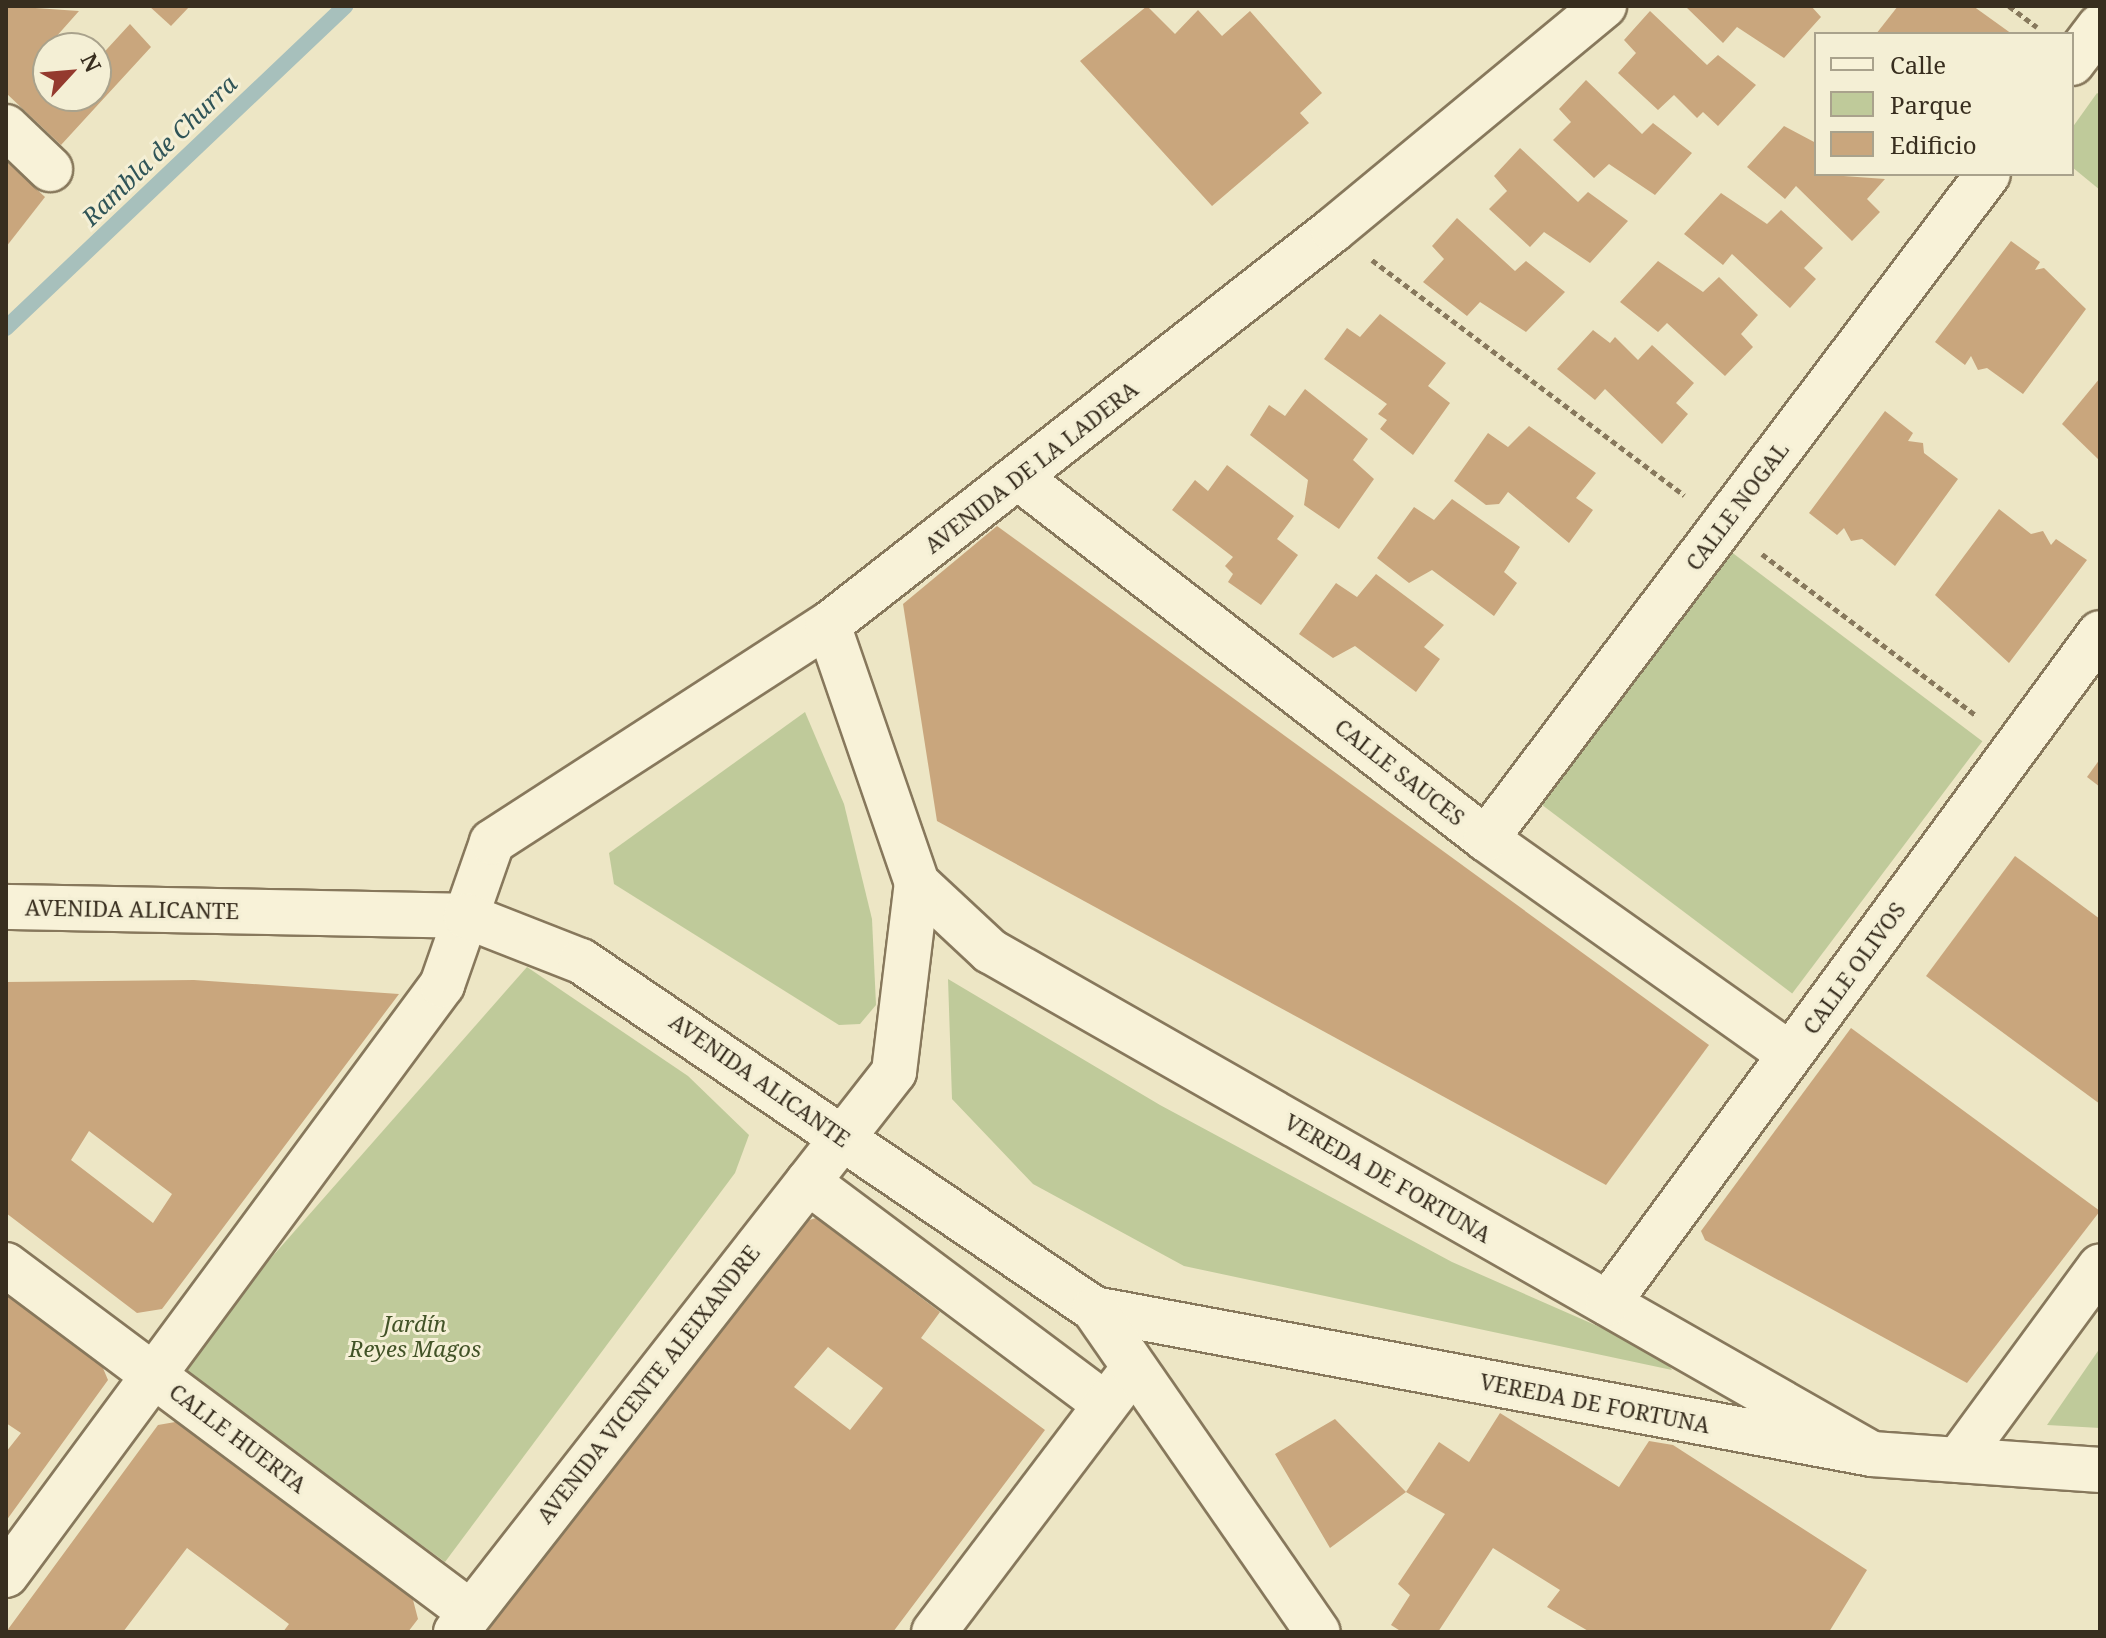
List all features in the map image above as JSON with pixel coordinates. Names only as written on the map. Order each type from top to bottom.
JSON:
[{"type":"street","name":"AVENIDA DE LA LADERA","points":[[6,1575],[152,1373],[442,985],[492,842],[828,625],[1333,230],[1604,6]]},
{"type":"street","points":[[2074,60],[2100,26]]},
{"type":"street","points":[[6,127],[50,169]]},
{"type":"street","name":"CALLE NOGAL","points":[[1486,839],[1986,176]]},
{"type":"street","name":"CALLE SAUCES","points":[[1019,478],[1486,839],[1790,1054]]},
{"type":"street","points":[[828,625],[917,883]]},
{"type":"street","name":"CALLE OLIVOS","points":[[1608,1303],[2100,633]]},
{"type":"street","name":"AVENIDA VICENTE ALEIXANDRE","points":[[463,1622],[894,1072],[917,883]]},
{"type":"street","name":"VEREDA DE FORTUNA","points":[[917,883],[990,951],[1872,1454]]},
{"type":"street","name":"AVENIDA ALICANTE","points":[[6,907],[466,916],[581,961],[1094,1309],[1318,1632]]},
{"type":"street","points":[[808,1182],[1105,1404]]},
{"type":"street","name":"CALLE HUERTA","points":[[6,1265],[152,1373],[463,1622]]},
{"type":"street","points":[[1958,1460],[2100,1267]]},
{"type":"street","name":"VEREDA DE FORTUNA","points":[[1094,1309],[1872,1454],[2100,1470]]},
{"type":"street","points":[[934,1632],[1136,1367]]},
{"type":"path","points":[[2009,6],[2044,32]]},
{"type":"path","points":[[1333,230],[2017,746]]},
{"type":"green space","points":[[2097,93],[2100,95],[2100,190],[2074,169],[2074,125]]},
{"type":"green space","points":[[1730,551],[1982,741],[1792,994],[1540,803]]},
{"type":"green space","points":[[805,712],[844,804],[872,919],[876,1005],[860,1024],[839,1025],[614,884],[609,853]]},
{"type":"green space","name":"Jardín Reyes Magos","points":[[527,967],[688,1076],[749,1135],[735,1173],[445,1562],[176,1366]]},
{"type":"green space","points":[[948,979],[1160,1105],[1452,1262],[1659,1353],[1672,1370],[1184,1266],[1033,1184],[952,1099]]},
{"type":"green space","points":[[2100,1348],[2100,1428],[2047,1425]]},
{"type":"building","points":[[6,6],[79,11],[60,32],[32,32],[32,112],[91,112],[61,145],[6,93]]},
{"type":"building","points":[[149,6],[190,6],[171,26]]},
{"type":"building","points":[[1147,6],[1175,34],[1198,10],[1222,36],[1250,11],[1322,93],[1300,113],[1309,123],[1212,206],[1080,61]]},
{"type":"building","points":[[1685,6],[1811,6],[1821,17],[1784,58],[1737,27],[1723,43]]},
{"type":"building","points":[[1898,6],[1973,6],[2009,32],[1878,32]]},
{"type":"building","points":[[1650,11],[1707,65],[1718,55],[1756,85],[1718,126],[1703,112],[1697,118],[1674,95],[1658,110],[1618,73],[1636,53],[1624,40]]},
{"type":"building","points":[[130,24],[151,47],[112,89],[112,44]]},
{"type":"building","points":[[1586,80],[1642,134],[1653,123],[1692,153],[1655,195],[1609,164],[1594,178],[1553,140],[1571,122],[1559,109]]},
{"type":"building","points":[[1784,126],[1814,142],[1814,176],[1885,179],[1867,199],[1880,212],[1852,241],[1796,186],[1785,199],[1747,167]]},
{"type":"building","points":[[1520,148],[1578,202],[1588,192],[1628,221],[1590,263],[1544,232],[1530,247],[1489,209],[1507,191],[1494,176]]},
{"type":"building","points":[[6,161],[45,197],[6,247]]},
{"type":"building","points":[[1721,193],[1767,224],[1781,210],[1823,248],[1804,268],[1816,279],[1790,308],[1732,254],[1723,265],[1684,234]]},
{"type":"building","points":[[1457,218],[1515,271],[1526,261],[1565,292],[1526,332],[1480,302],[1467,316],[1423,282],[1444,259],[1432,246]]},
{"type":"building","points":[[2011,241],[2040,262],[2035,270],[2044,268],[2086,309],[2023,394],[1987,368],[1978,370],[1971,356],[1965,365],[1935,342]]},
{"type":"building","points":[[1658,261],[1703,292],[1719,277],[1758,315],[1741,334],[1753,347],[1725,376],[1667,323],[1658,332],[1620,302]]},
{"type":"building","points":[[1380,314],[1446,363],[1428,386],[1450,403],[1413,455],[1380,429],[1387,420],[1378,414],[1387,404],[1324,359],[1347,328],[1360,337]]},
{"type":"building","points":[[1593,330],[1610,343],[1615,337],[1638,360],[1652,345],[1694,383],[1676,403],[1688,414],[1662,444],[1605,389],[1595,400],[1557,369]]},
{"type":"building","points":[[2100,378],[2100,461],[2062,424]]},
{"type":"building","points":[[1305,389],[1368,439],[1353,460],[1374,479],[1339,529],[1304,505],[1308,480],[1250,435],[1269,405],[1285,416]]},
{"type":"building","points":[[1885,411],[1913,433],[1908,441],[1923,443],[1924,453],[1958,479],[1895,566],[1862,539],[1851,541],[1844,528],[1837,535],[1809,513]]},
{"type":"building","points":[[1529,426],[1596,473],[1576,498],[1593,510],[1569,543],[1508,492],[1499,504],[1486,505],[1454,481],[1488,433],[1508,447]]},
{"type":"building","points":[[1227,465],[1294,516],[1277,539],[1298,555],[1261,605],[1228,582],[1233,574],[1225,566],[1233,557],[1172,510],[1195,480],[1208,491]]},
{"type":"building","points":[[1452,499],[1520,547],[1504,572],[1517,583],[1494,616],[1432,570],[1409,583],[1377,558],[1414,507],[1434,520]]},
{"type":"building","points":[[1999,509],[2031,534],[2043,531],[2051,545],[2056,539],[2087,560],[2009,663],[1935,595]]},
{"type":"building","points":[[997,526],[1709,1045],[1606,1185],[937,821],[903,604]]},
{"type":"building","points":[[1376,574],[1444,625],[1424,647],[1440,659],[1416,692],[1355,646],[1333,658],[1299,634],[1336,583],[1357,597]]},
{"type":"building","points":[[2100,759],[2100,787],[2087,777]]},
{"type":"building","points":[[2015,856],[2100,919],[2100,1104],[1926,976]]},
{"type":"building","points":[[194,980],[399,994],[162,1309],[137,1313],[6,1213],[6,982]],"holes":[[[89,1131],[172,1194],[153,1223],[71,1160]]]},
{"type":"building","points":[[1851,1028],[2100,1211],[1967,1383],[1705,1240],[1701,1231]]},
{"type":"building","points":[[816,1218],[940,1312],[921,1338],[1045,1430],[893,1632],[487,1632],[796,1224]],"holes":[[[828,1347],[883,1388],[850,1430],[794,1387]]]},
{"type":"building","points":[[6,1291],[100,1361],[108,1380],[6,1521],[6,1452],[21,1433],[6,1423]]},
{"type":"building","points":[[1500,1413],[1619,1487],[1649,1441],[1673,1445],[1867,1570],[1829,1632],[1590,1632],[1547,1607],[1560,1590],[1493,1548],[1438,1632],[1402,1632],[1391,1625],[1410,1595],[1398,1584],[1445,1514],[1406,1492],[1439,1442],[1469,1462]]},
{"type":"building","points":[[1335,1419],[1406,1492],[1330,1548],[1275,1454]]},
{"type":"building","points":[[181,1421],[412,1596],[418,1619],[408,1632],[283,1632],[289,1624],[187,1548],[123,1632],[6,1632],[158,1425]]},
{"type":"waterway","name":"Rambla de Churra","points":[[6,328],[345,6]]}]
